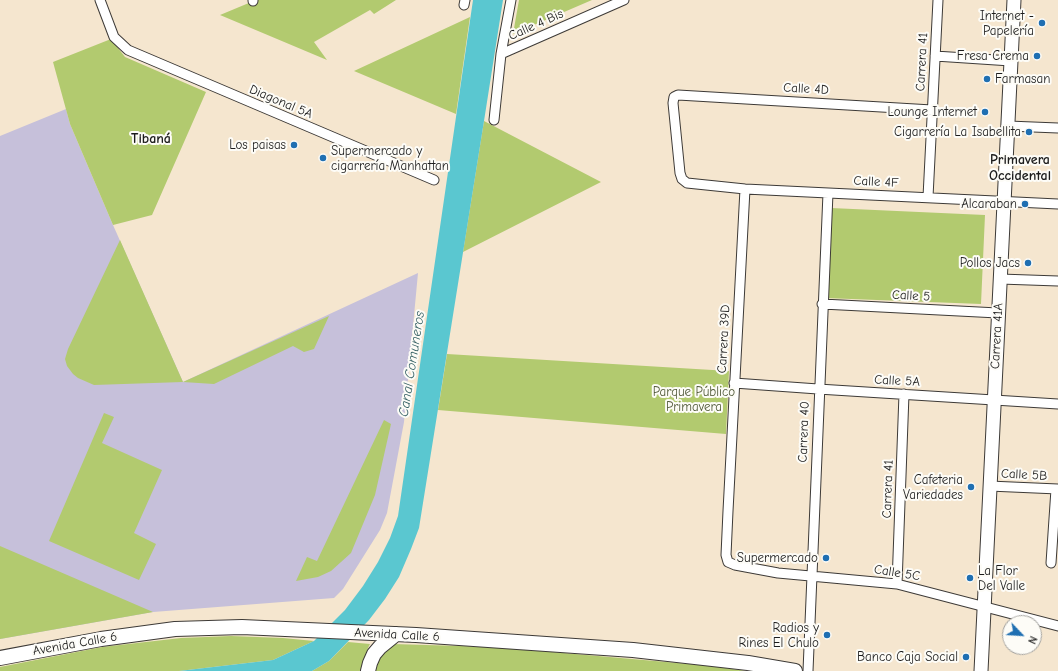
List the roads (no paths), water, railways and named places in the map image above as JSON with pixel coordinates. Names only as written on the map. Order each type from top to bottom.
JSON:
[{"type":"main road","name":"Avenida Calle 6","points":[[0,658],[101,639],[175,629],[242,627],[396,634],[633,650],[748,663],[795,671]]},
{"type":"main road","points":[[368,671],[370,663],[377,650],[396,634]]},
{"type":"street","name":"Diagonal 5A","points":[[100,0],[114,37],[120,44],[135,53],[434,180]]},
{"type":"street","points":[[494,120],[501,54],[511,0]]},
{"type":"street","name":"Calle 4 Bis","points":[[501,54],[624,0]]},
{"type":"street","name":"Carrera 41","points":[[928,197],[938,0]]},
{"type":"street","name":"Carrera 41A","points":[[981,671],[1014,0]]},
{"type":"street","points":[[935,56],[1011,61]]},
{"type":"street","name":"Calle 4D","points":[[692,184],[687,183],[682,179],[680,173],[673,103],[674,97],[678,95],[932,110]]},
{"type":"street","points":[[1008,126],[1058,128]]},
{"type":"street","name":"Calle 4F","points":[[692,184],[745,189],[1058,204]]},
{"type":"street","name":"Carrera 39D","points":[[728,562],[726,555],[745,189]]},
{"type":"street","name":"Carrera 40","points":[[808,671],[818,390],[828,193]]},
{"type":"street","points":[[1000,279],[1058,281]]},
{"type":"street","name":"Calle 5","points":[[822,304],[998,313]]},
{"type":"street","name":"Calle 5A","points":[[734,383],[818,390],[994,399],[1058,404]]},
{"type":"street","name":"Carrera 41","points":[[897,584],[904,394]]},
{"type":"street","name":"Calle 5B","points":[[990,486],[1057,489]]},
{"type":"street","points":[[1051,563],[1057,489]]},
{"type":"street","name":"Calle 5C","points":[[728,562],[735,565],[778,573],[897,584],[1058,626]]},
{"type":"water","points":[[473,0],[503,0],[419,528],[399,577],[369,620],[329,661],[312,671],[179,671],[273,660],[314,641],[345,610],[363,586],[378,562],[390,538],[398,516]]},
{"type":"place","name":"Internet - Papelería","points":[[1042,23]]},
{"type":"place","name":"Fresa Crema","points":[[1037,56]]},
{"type":"place","name":"Farmasan","points":[[987,79]]},
{"type":"place","name":"Lounge Internet","points":[[985,112]]},
{"type":"place","name":"Cigarrería La Isabellita","points":[[1029,132]]},
{"type":"place","name":"Los paisas","points":[[294,145]]},
{"type":"place","name":"Supermercado y cigarrería Manhattan","points":[[323,158]]},
{"type":"place","name":"Alcaraban","points":[[1025,204]]},
{"type":"place","name":"Pollos Jacs","points":[[1028,263]]},
{"type":"place","name":"Cafeteria Variedades","points":[[971,487]]},
{"type":"place","name":"Supermercado","points":[[826,558]]},
{"type":"place","name":"La Flor Del Valle","points":[[970,578]]},
{"type":"place","name":"Radios y Rines El Chulo","points":[[827,635]]},
{"type":"place","name":"Banco Caja Social","points":[[966,657]]},
{"type":"district","name":"Tibaná","points":[[151,139]]},
{"type":"district","name":"Primavera Occidental","points":[[1020,168]]},
{"type":"water label","name":"Canal Comuneros","points":[[412,364]]},
{"type":"park label","name":"Parque Público Primavera","points":[[694,400]]}]
